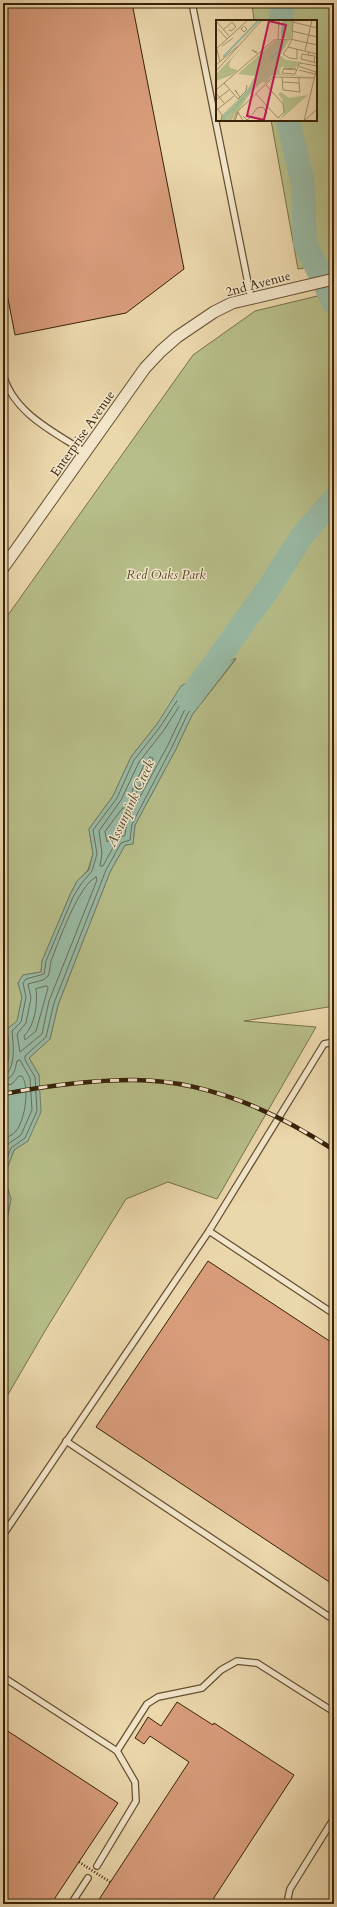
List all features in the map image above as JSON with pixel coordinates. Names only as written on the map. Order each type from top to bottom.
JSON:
[{"type":"street","name":"2nd Avenue","points":[[194,325],[232,303],[334,279]]},
{"type":"street","name":"Enterprise Avenue","points":[[5,562],[145,368],[160,351],[194,325]]},
{"type":"lane","points":[[192,3],[251,298]]},
{"type":"lane","points":[[3,374],[10,392],[19,405],[30,416],[85,452]]},
{"type":"lane","points":[[3,1535],[210,1231],[324,1044],[334,1042]]},
{"type":"lane","points":[[210,1231],[334,1314]]},
{"type":"lane","points":[[66,1441],[334,1620]]},
{"type":"lane","points":[[117,1751],[147,1704],[158,1697],[202,1688],[221,1670],[237,1661],[258,1663],[334,1712]]},
{"type":"lane","points":[[3,1677],[117,1751],[135,1782],[136,1800],[97,1866]]},
{"type":"lane","points":[[288,1904],[290,1889],[334,1818]]},
{"type":"lane","points":[[71,1904],[88,1878]]},
{"type":"path","points":[[79,1862],[110,1882]]},
{"type":"green space","points":[[252,3],[334,3],[334,263],[298,269],[271,121],[317,121],[317,20],[254,20]]},
{"type":"green space","name":"Red Oaks Park","points":[[334,292],[334,1006],[244,1021],[316,1027],[217,1199],[168,1182],[126,1199],[45,1331],[3,1403],[3,1240],[11,1199],[4,1177],[14,1150],[28,1141],[39,1075],[29,1058],[50,1039],[58,1005],[110,872],[125,845],[133,844],[135,825],[176,749],[192,715],[236,659],[157,724],[131,757],[113,796],[89,829],[93,854],[88,870],[77,881],[70,895],[42,961],[41,972],[23,975],[18,983],[22,997],[17,1022],[7,1029],[9,1058],[3,1073],[3,622],[193,355],[255,311]]},
{"type":"water","points":[[236,658],[192,715],[176,749],[135,825],[133,844],[125,845],[110,872],[58,1005],[50,1039],[29,1058],[39,1075],[41,1112],[28,1141],[14,1150],[4,1177],[11,1199],[3,1240],[3,1073],[9,1058],[7,1029],[17,1021],[22,997],[18,983],[23,975],[41,972],[42,961],[70,895],[77,881],[89,870],[93,854],[89,829],[113,796],[131,757],[157,724],[181,686]]},
{"type":"building","points":[[3,3],[132,3],[184,269],[126,313],[15,335],[5,283],[3,283]]},
{"type":"building","points":[[208,1261],[334,1344],[334,1585],[96,1427]]},
{"type":"building","points":[[177,1702],[213,1725],[214,1723],[294,1775],[210,1904],[96,1904],[189,1762],[150,1736],[144,1744],[135,1738],[148,1717],[161,1726]]},
{"type":"building","points":[[3,1728],[118,1803],[51,1904],[3,1904]]},
{"type":"waterway","name":"Assunpink Creek","points":[[280,20],[284,3]]},
{"type":"waterway","name":"Assunpink Creek","points":[[288,121],[303,183],[305,243],[334,303]]},
{"type":"waterway","name":"Assunpink Creek","points":[[189,699],[268,589],[302,536],[334,499]]},
{"type":"railway","points":[[3,1094],[35,1088],[117,1080],[160,1081],[187,1085],[239,1100],[264,1111],[334,1150]]}]
